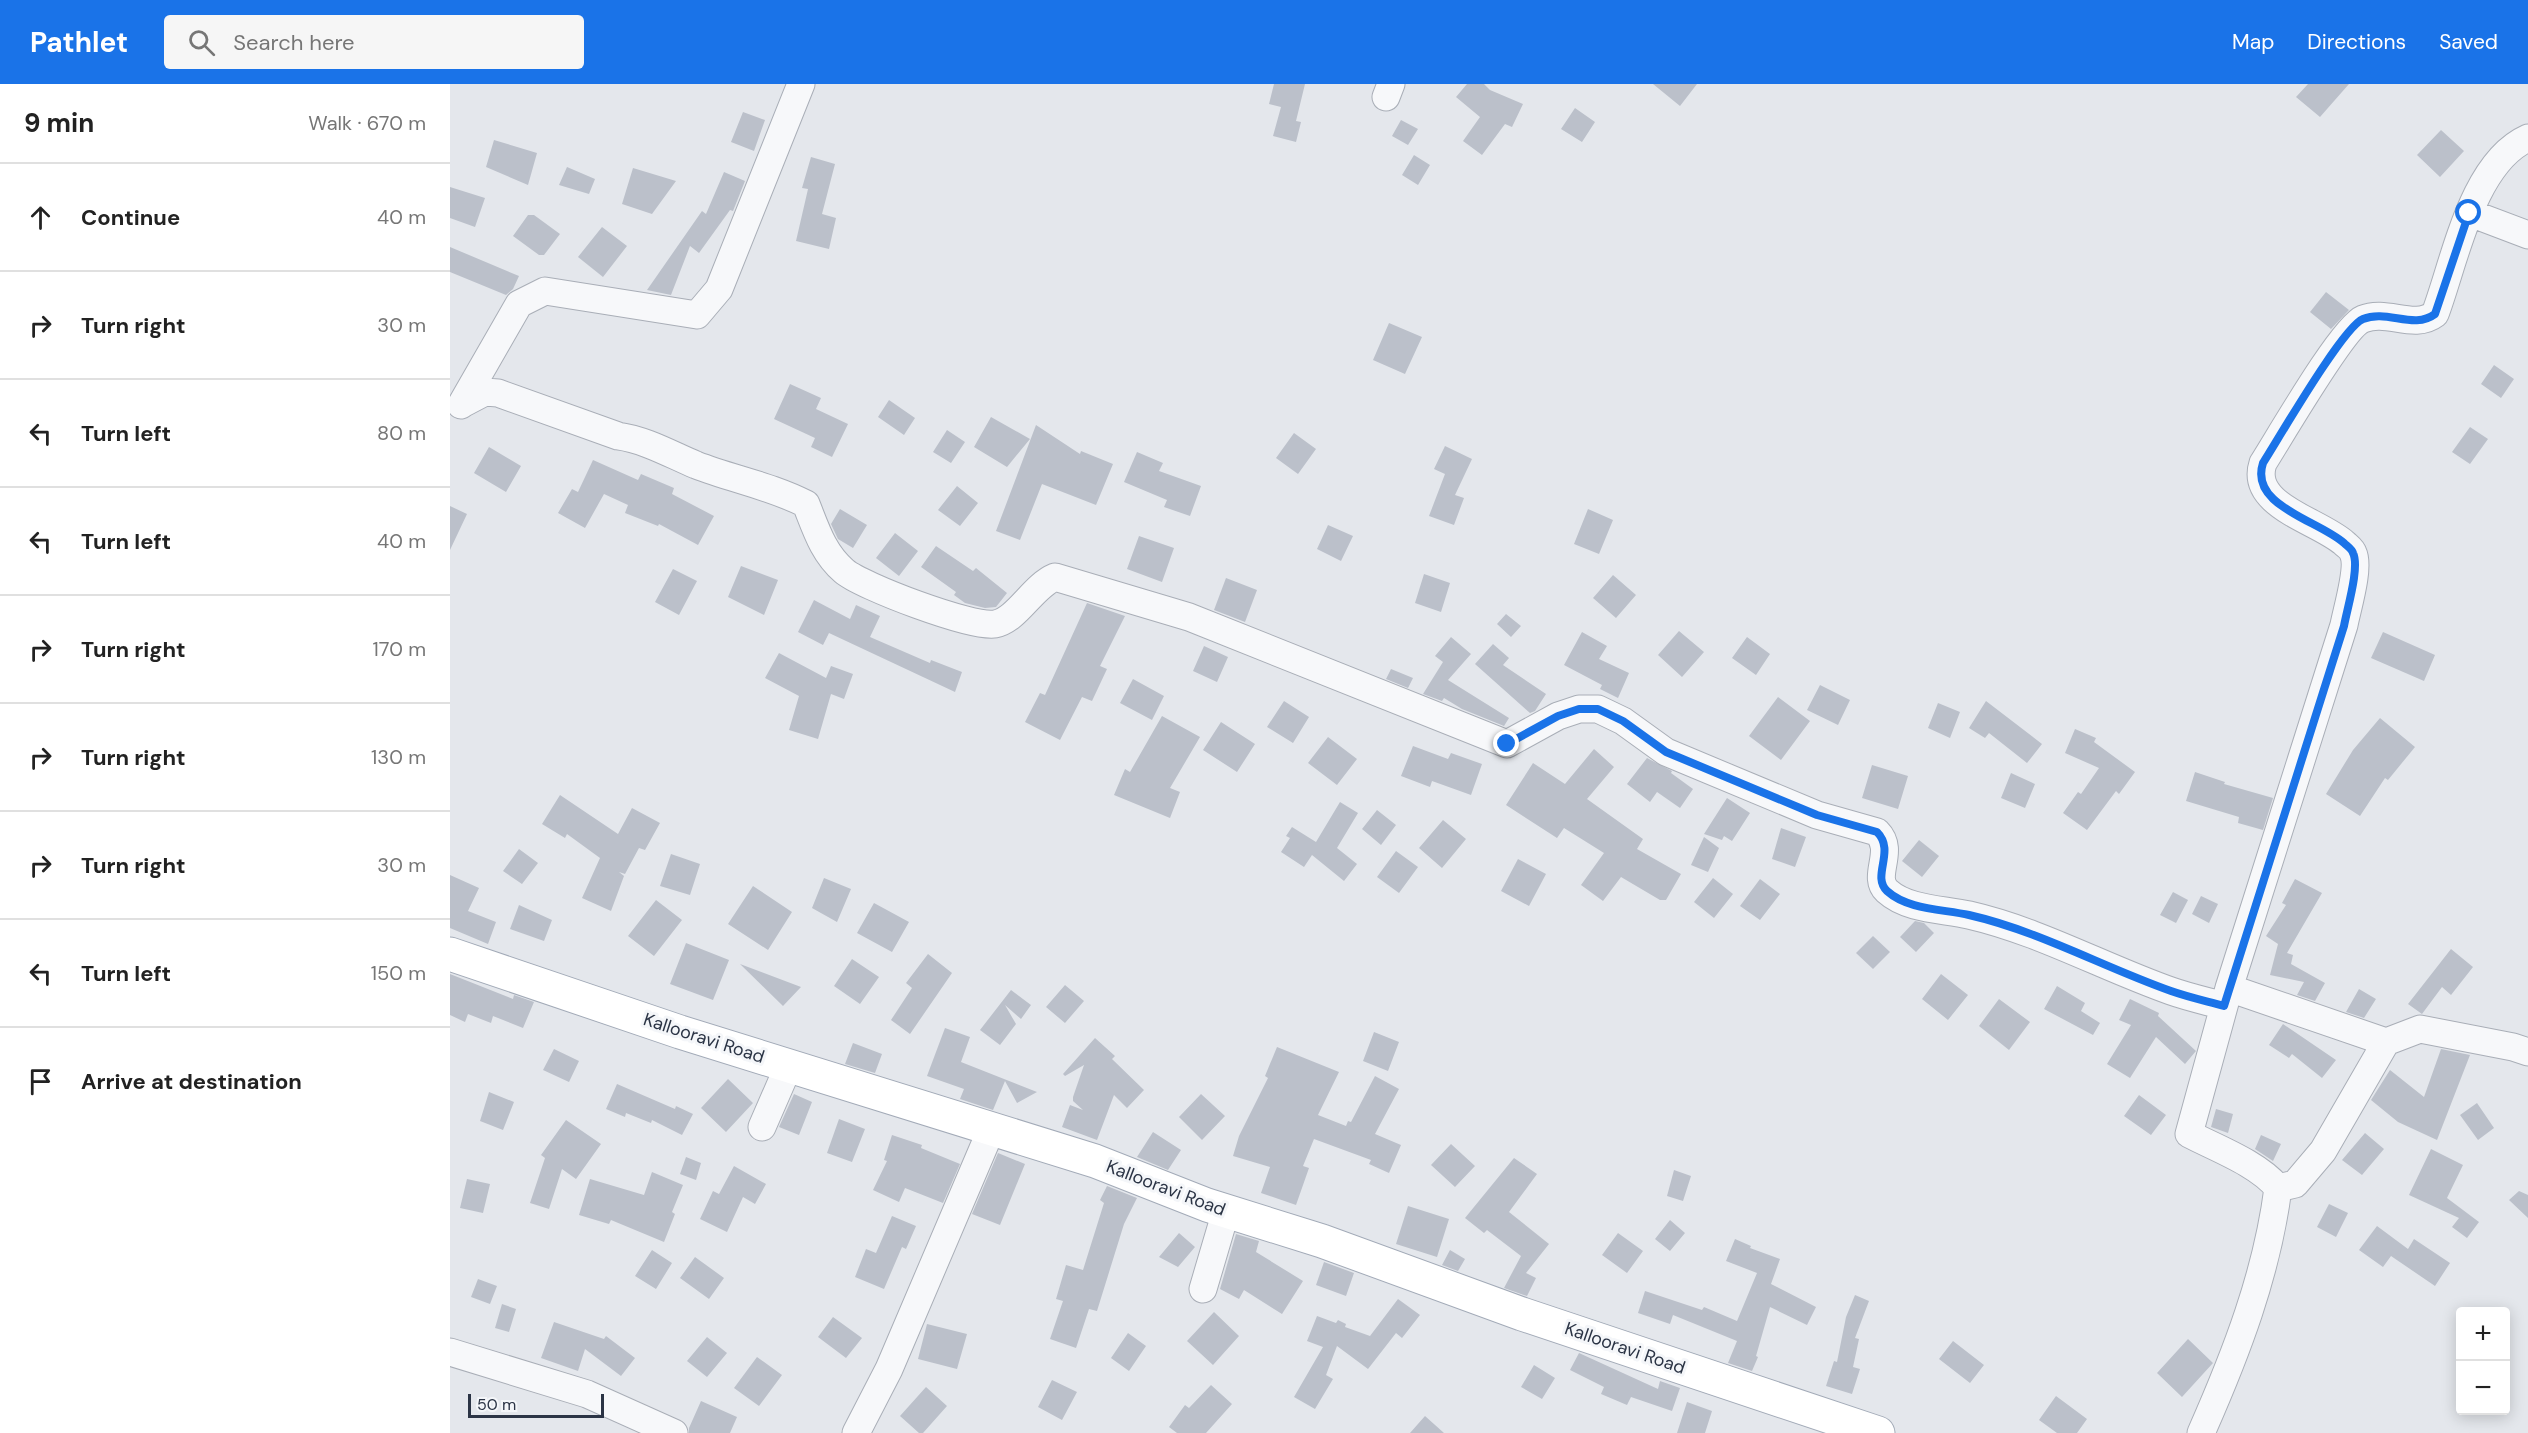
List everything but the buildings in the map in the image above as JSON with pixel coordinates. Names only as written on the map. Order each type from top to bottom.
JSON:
[{"type":"main road","name":"Kallooravi Road","points":[[450,954],[680,1032],[1095,1161],[1226,1211],[1322,1241],[1522,1314],[1878,1433]]},
{"type":"street","points":[[457,407],[519,304],[545,291],[697,315],[719,290],[801,84]]},
{"type":"street","points":[[2278,1188],[2271,1180],[2251,1167],[2189,1134],[2226,997],[2344,626],[2355,564],[2353,551],[2334,534],[2278,504],[2266,493],[2259,475],[2332,354],[2360,320],[2373,315],[2419,321],[2427,320],[2435,314],[2479,190],[2497,162],[2517,142],[2528,138]]},
{"type":"street","points":[[2469,213],[2528,234]]},
{"type":"street","points":[[457,407],[485,392],[498,393],[618,436],[638,438],[697,465],[788,495],[806,504],[824,549],[845,573],[910,602],[960,619],[993,625],[1005,620],[1045,581],[1055,577],[1189,617],[1507,744],[1558,716],[1579,709],[1598,709],[1623,721],[1666,752],[1677,757],[1817,815],[1877,832],[1886,845],[1882,882],[1885,890],[1916,905],[1970,915],[2056,943],[2171,991],[2226,997],[2386,1042],[2420,1029],[2528,1052]]},
{"type":"street","points":[[2278,1188],[2295,1184],[2323,1151],[2386,1042]]},
{"type":"street","points":[[762,1127],[789,1065]]},
{"type":"street","points":[[856,1433],[889,1369],[991,1130]]},
{"type":"street","points":[[2201,1433],[2231,1365],[2268,1248],[2278,1188]]},
{"type":"street","points":[[1203,1289],[1226,1211]]},
{"type":"street","points":[[450,1352],[587,1394],[674,1433]]},
{"type":"route","points":[[1507,744],[1558,716],[1579,709],[1598,709],[1623,721],[1666,752],[1817,815],[1877,832],[1886,845],[1881,874],[1882,882],[1885,890],[1897,897],[1916,905],[1970,915],[2056,943],[2171,991],[2224,1006],[2344,626],[2355,564],[2353,551],[2334,534],[2278,504],[2266,493],[2259,475],[2263,463],[2332,354],[2360,320],[2373,315],[2419,321],[2427,320],[2435,314],[2469,213]]}]
